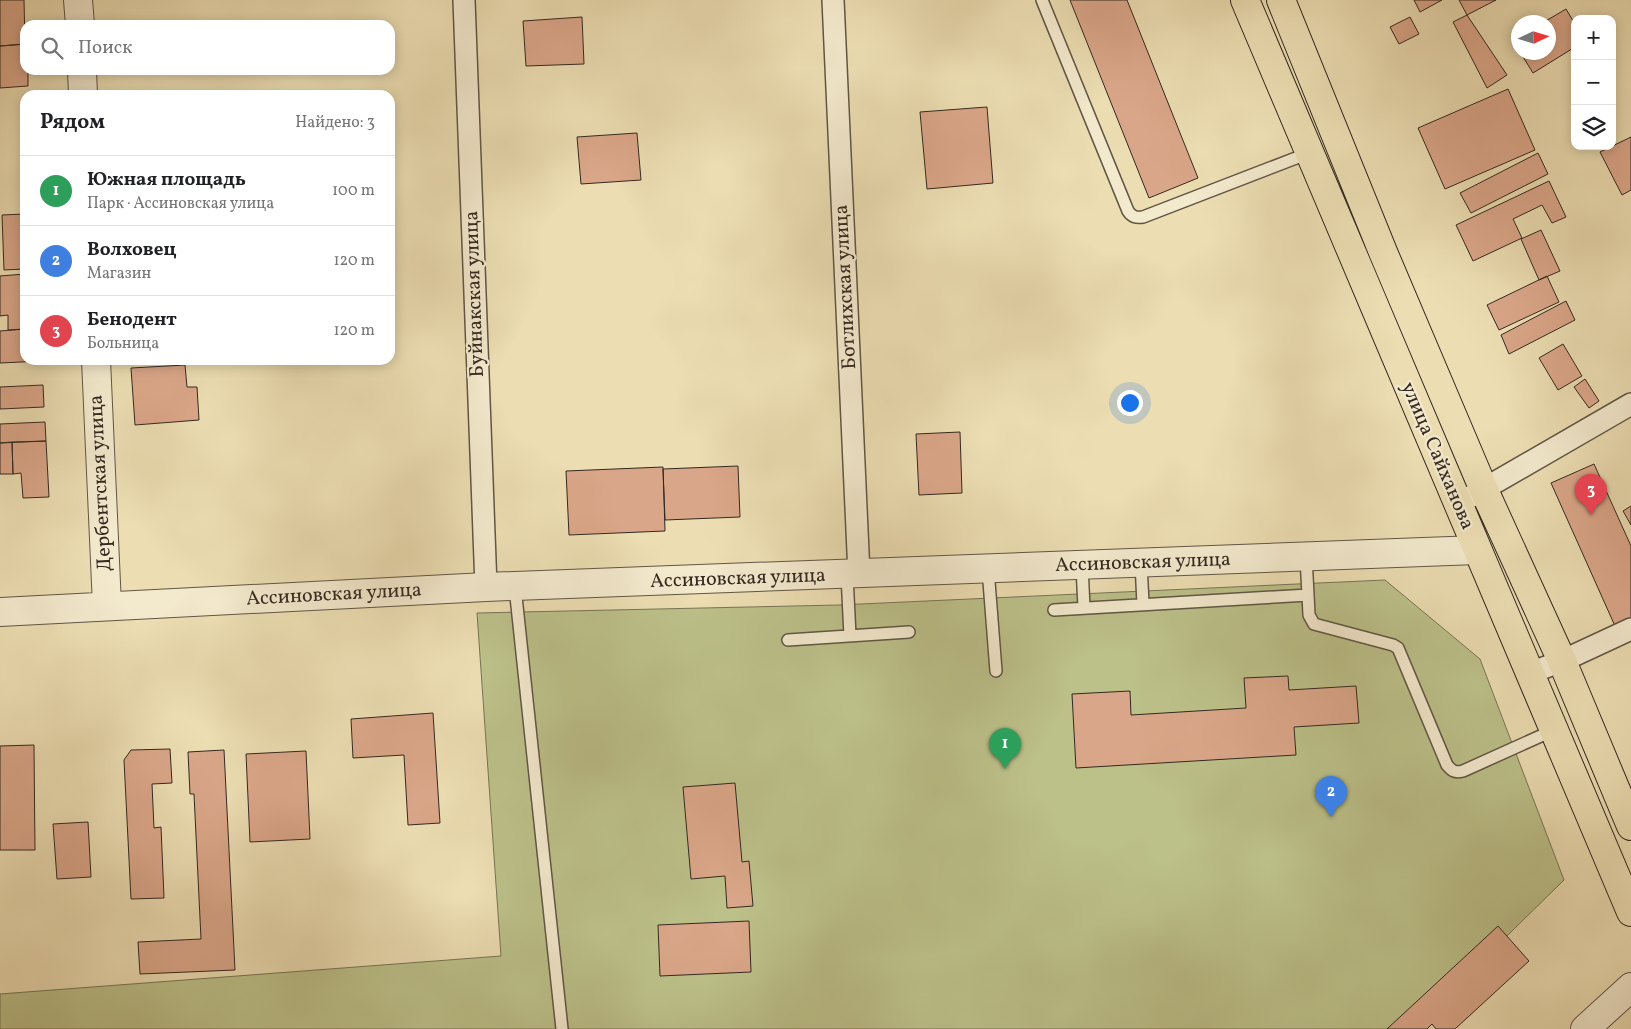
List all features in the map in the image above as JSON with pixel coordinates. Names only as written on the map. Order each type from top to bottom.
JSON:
[{"type":"main road","name":"улица Сайханова","points":[[1244,0],[1631,912]]},
{"type":"main road","name":"улица Сайханова","points":[[1281,0],[1383,252],[1484,490],[1562,661],[1631,826]]},
{"type":"street","points":[[78,0],[80,20]]},
{"type":"street","name":"Буйнакская улица","points":[[464,0],[486,587]]},
{"type":"street","name":"Ботлихская улица","points":[[833,0],[853,575]]},
{"type":"street","points":[[82,75],[83,90]]},
{"type":"street","name":"Дербентская улица","points":[[96,365],[107,606]]},
{"type":"street","points":[[1457,503],[1484,490],[1631,404]]},
{"type":"street","name":"Ассиновская улица","points":[[0,612],[486,587],[988,570],[1477,550]]},
{"type":"street","points":[[1530,673],[1562,661],[1631,629]]},
{"type":"street","points":[[1585,1029],[1631,987]]},
{"type":"lane","points":[[1042,0],[1132,216],[1137,218],[1143,217],[1309,153]]},
{"type":"lane","points":[[1306,557],[1309,615],[1314,624],[1398,648],[1447,765],[1451,770],[1463,771],[1554,730]]},
{"type":"lane","points":[[1141,563],[1143,604]]},
{"type":"lane","points":[[1082,566],[1084,608]]},
{"type":"lane","points":[[988,570],[996,671]]},
{"type":"lane","points":[[850,636],[853,575]]},
{"type":"lane","points":[[515,587],[562,1029]]},
{"type":"lane","points":[[1054,610],[1308,595]]},
{"type":"lane","points":[[788,640],[909,632]]},
{"type":"green space","points":[[1385,580],[1480,659],[1564,880],[1412,1029],[0,1029],[0,994],[501,956],[477,613],[839,605]]},
{"type":"building","points":[[0,0],[24,0],[24,20],[20,20],[20,44],[0,46]]},
{"type":"building","points":[[1070,0],[1127,0],[1198,178],[1149,198]]},
{"type":"building","points":[[1414,0],[1442,0],[1420,12]]},
{"type":"building","points":[[1459,0],[1496,0],[1467,15]]},
{"type":"building","points":[[1566,9],[1571,17],[1571,49],[1556,59],[1556,15]]},
{"type":"building","points":[[1467,15],[1507,75],[1487,88],[1453,22]]},
{"type":"building","points":[[582,17],[584,64],[526,66],[523,21]]},
{"type":"building","points":[[1410,17],[1419,34],[1399,44],[1390,27]]},
{"type":"building","points":[[20,44],[20,75],[28,75],[28,86],[0,88],[0,46]]},
{"type":"building","points":[[1525,60],[1554,60],[1533,73]]},
{"type":"building","points":[[1508,89],[1535,150],[1445,189],[1418,128]]},
{"type":"building","points":[[987,107],[993,183],[927,189],[920,112]]},
{"type":"building","points":[[637,133],[641,180],[581,184],[577,137]]},
{"type":"building","points":[[1631,137],[1631,190],[1622,195],[1600,152],[1616,150],[1616,144]]},
{"type":"building","points":[[1538,153],[1548,174],[1471,213],[1460,193]]},
{"type":"building","points":[[1549,181],[1566,217],[1552,223],[1542,205],[1513,219],[1522,238],[1473,261],[1456,225]]},
{"type":"building","points":[[20,214],[20,269],[4,270],[2,215]]},
{"type":"building","points":[[1541,230],[1560,271],[1539,280],[1521,239]]},
{"type":"building","points":[[20,274],[20,329],[8,330],[8,315],[0,316],[0,276]]},
{"type":"building","points":[[1547,276],[1559,302],[1499,330],[1487,305]]},
{"type":"building","points":[[1566,301],[1575,320],[1509,354],[1501,335]]},
{"type":"building","points":[[20,329],[20,362],[0,363],[0,331]]},
{"type":"building","points":[[1563,344],[1582,376],[1558,390],[1539,358]]},
{"type":"building","points":[[185,365],[187,387],[197,387],[199,420],[135,425],[131,368]]},
{"type":"building","points":[[1585,379],[1599,401],[1589,408],[1574,387]]},
{"type":"building","points":[[43,385],[44,407],[0,409],[0,387]]},
{"type":"building","points":[[45,422],[46,441],[0,443],[0,424]]},
{"type":"building","points":[[960,432],[962,493],[919,495],[916,434]]},
{"type":"building","points":[[46,441],[49,497],[23,498],[21,473],[13,474],[12,442]]},
{"type":"building","points":[[12,442],[13,474],[0,474],[0,443]]},
{"type":"building","points":[[1594,464],[1631,546],[1631,618],[1615,626],[1551,483]]},
{"type":"building","points":[[738,466],[740,517],[665,520],[663,469]]},
{"type":"building","points":[[663,467],[665,531],[569,535],[566,471]]},
{"type":"building","points":[[1631,506],[1631,525],[1623,511]]},
{"type":"building","points":[[1288,676],[1289,690],[1356,686],[1359,723],[1294,727],[1296,755],[1076,768],[1072,694],[1130,691],[1131,715],[1246,708],[1244,678]]},
{"type":"building","points":[[433,713],[440,823],[408,825],[404,755],[353,758],[351,719]]},
{"type":"building","points":[[34,745],[35,850],[0,850],[0,746]]},
{"type":"building","points":[[170,749],[172,783],[152,784],[154,828],[161,827],[164,898],[131,899],[124,760],[131,750]]},
{"type":"building","points":[[224,750],[235,970],[140,974],[138,942],[201,939],[194,794],[190,794],[188,752]]},
{"type":"building","points":[[306,751],[310,839],[250,842],[246,754]]},
{"type":"building","points":[[735,783],[742,862],[749,861],[753,906],[727,908],[725,876],[691,879],[683,787]]},
{"type":"building","points":[[88,822],[91,877],[57,879],[53,824]]},
{"type":"building","points":[[749,921],[751,972],[660,976],[658,925]]},
{"type":"building","points":[[1498,926],[1529,961],[1455,1029],[1436,1029],[1432,1024],[1427,1029],[1387,1029]]},
{"type":"place","name":"Бенодент","points":[[1591,515]]},
{"type":"place","name":"Южная площадь","points":[[1005,769]]},
{"type":"place","name":"Волховец","points":[[1331,817]]}]
